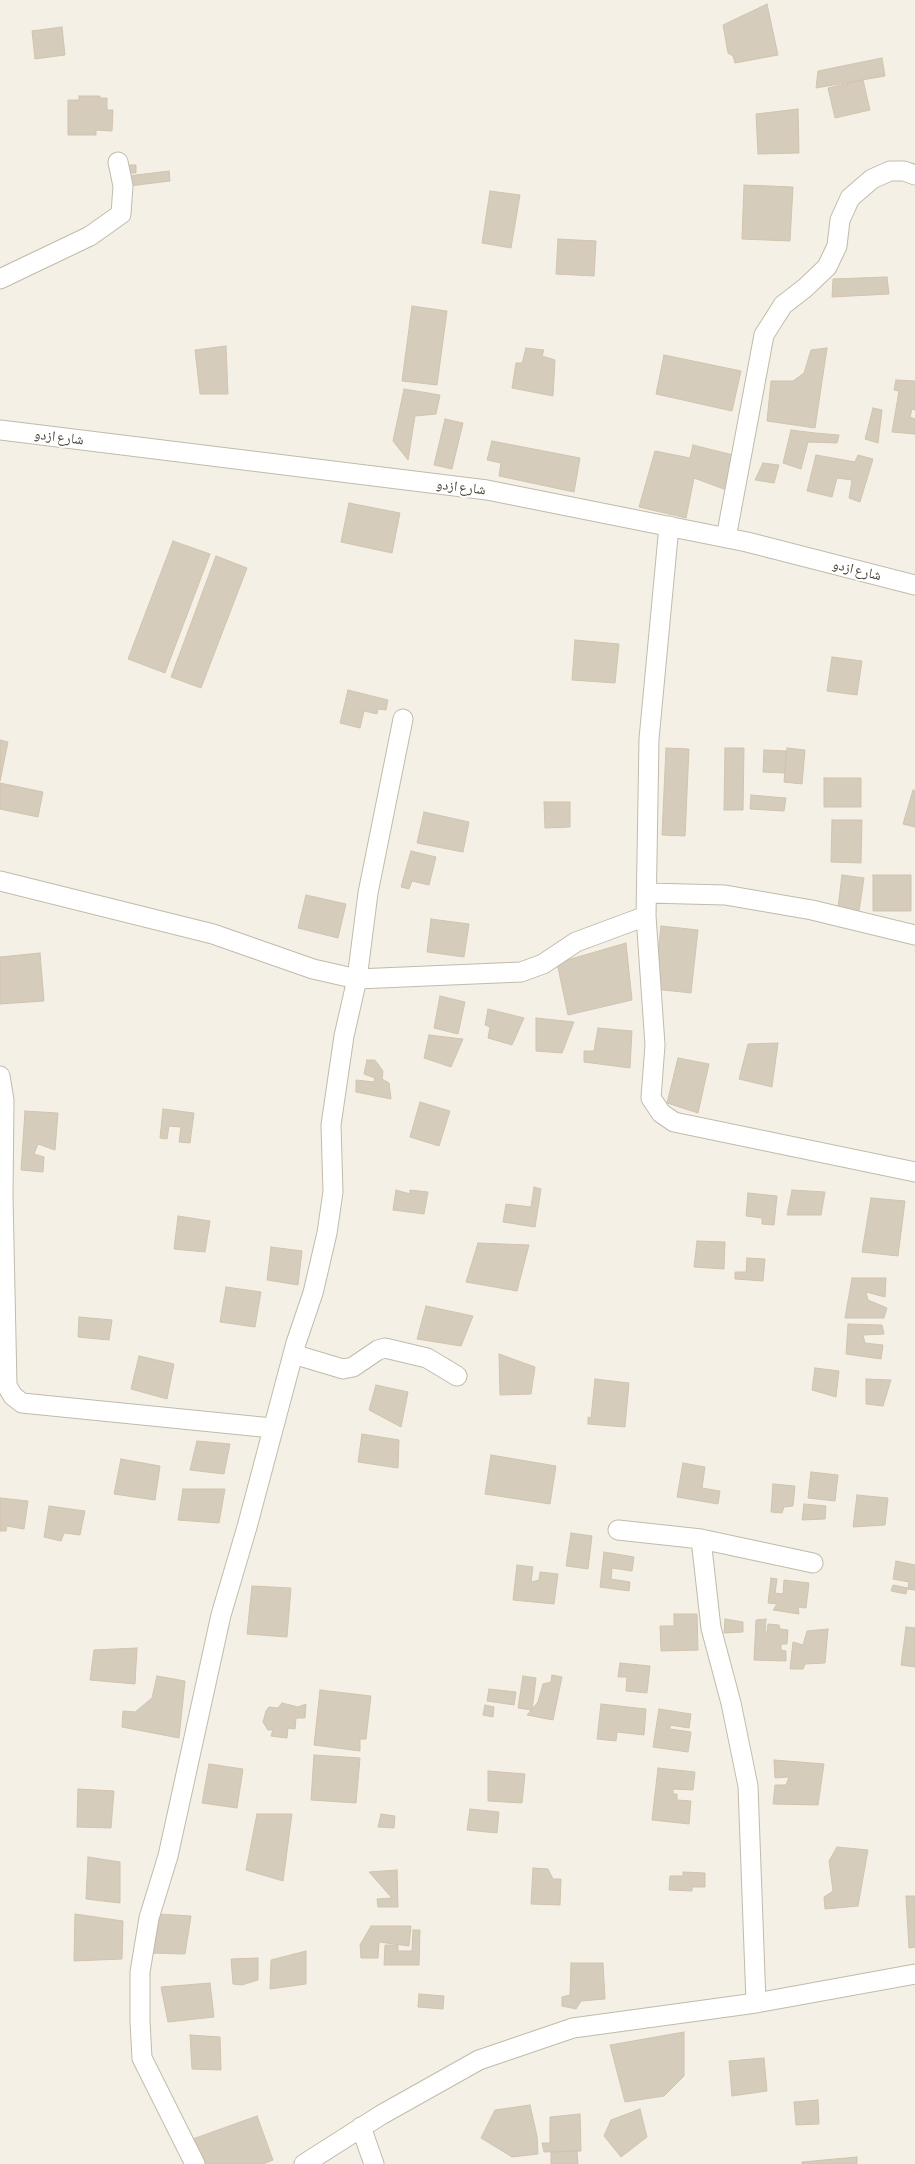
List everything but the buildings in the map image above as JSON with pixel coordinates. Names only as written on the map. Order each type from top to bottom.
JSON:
[{"type":"street","points":[[0,279],[90,236],[120,214],[122,186],[118,162]]},
{"type":"street","points":[[726,538],[764,334],[782,305],[827,268],[837,246],[840,220],[850,198],[872,179],[890,171],[904,171],[915,175]]},
{"type":"street","name":"شارع ازدو","points":[[0,430],[487,490],[726,538],[915,585]]},
{"type":"street","points":[[669,526],[650,739],[646,916],[655,1046],[651,1098],[661,1113],[674,1122],[915,1172]]},
{"type":"street","points":[[195,2164],[142,2058],[140,1972],[149,1918],[168,1856],[221,1615],[247,1527],[293,1354],[313,1293],[327,1233],[333,1192],[331,1125],[344,1036],[356,979],[368,893],[403,719]]},
{"type":"street","points":[[0,881],[213,934],[314,968],[356,979],[521,972],[543,964],[576,942],[646,916]]},
{"type":"street","points":[[647,894],[725,895],[812,910],[915,935]]},
{"type":"street","points":[[0,1076],[4,1100],[2,1323],[7,1386],[13,1396],[22,1403],[272,1428]]},
{"type":"street","points":[[293,1354],[343,1368],[353,1368],[378,1350],[385,1348],[427,1358],[457,1376]]},
{"type":"street","points":[[618,1530],[701,1539],[813,1563]]},
{"type":"street","points":[[701,1539],[711,1628],[731,1703],[748,1786],[756,2003]]},
{"type":"street","points":[[304,2164],[360,2127],[478,2060],[573,2028],[756,2003],[915,1974]]},
{"type":"street","points":[[360,2127],[374,2164]]}]
